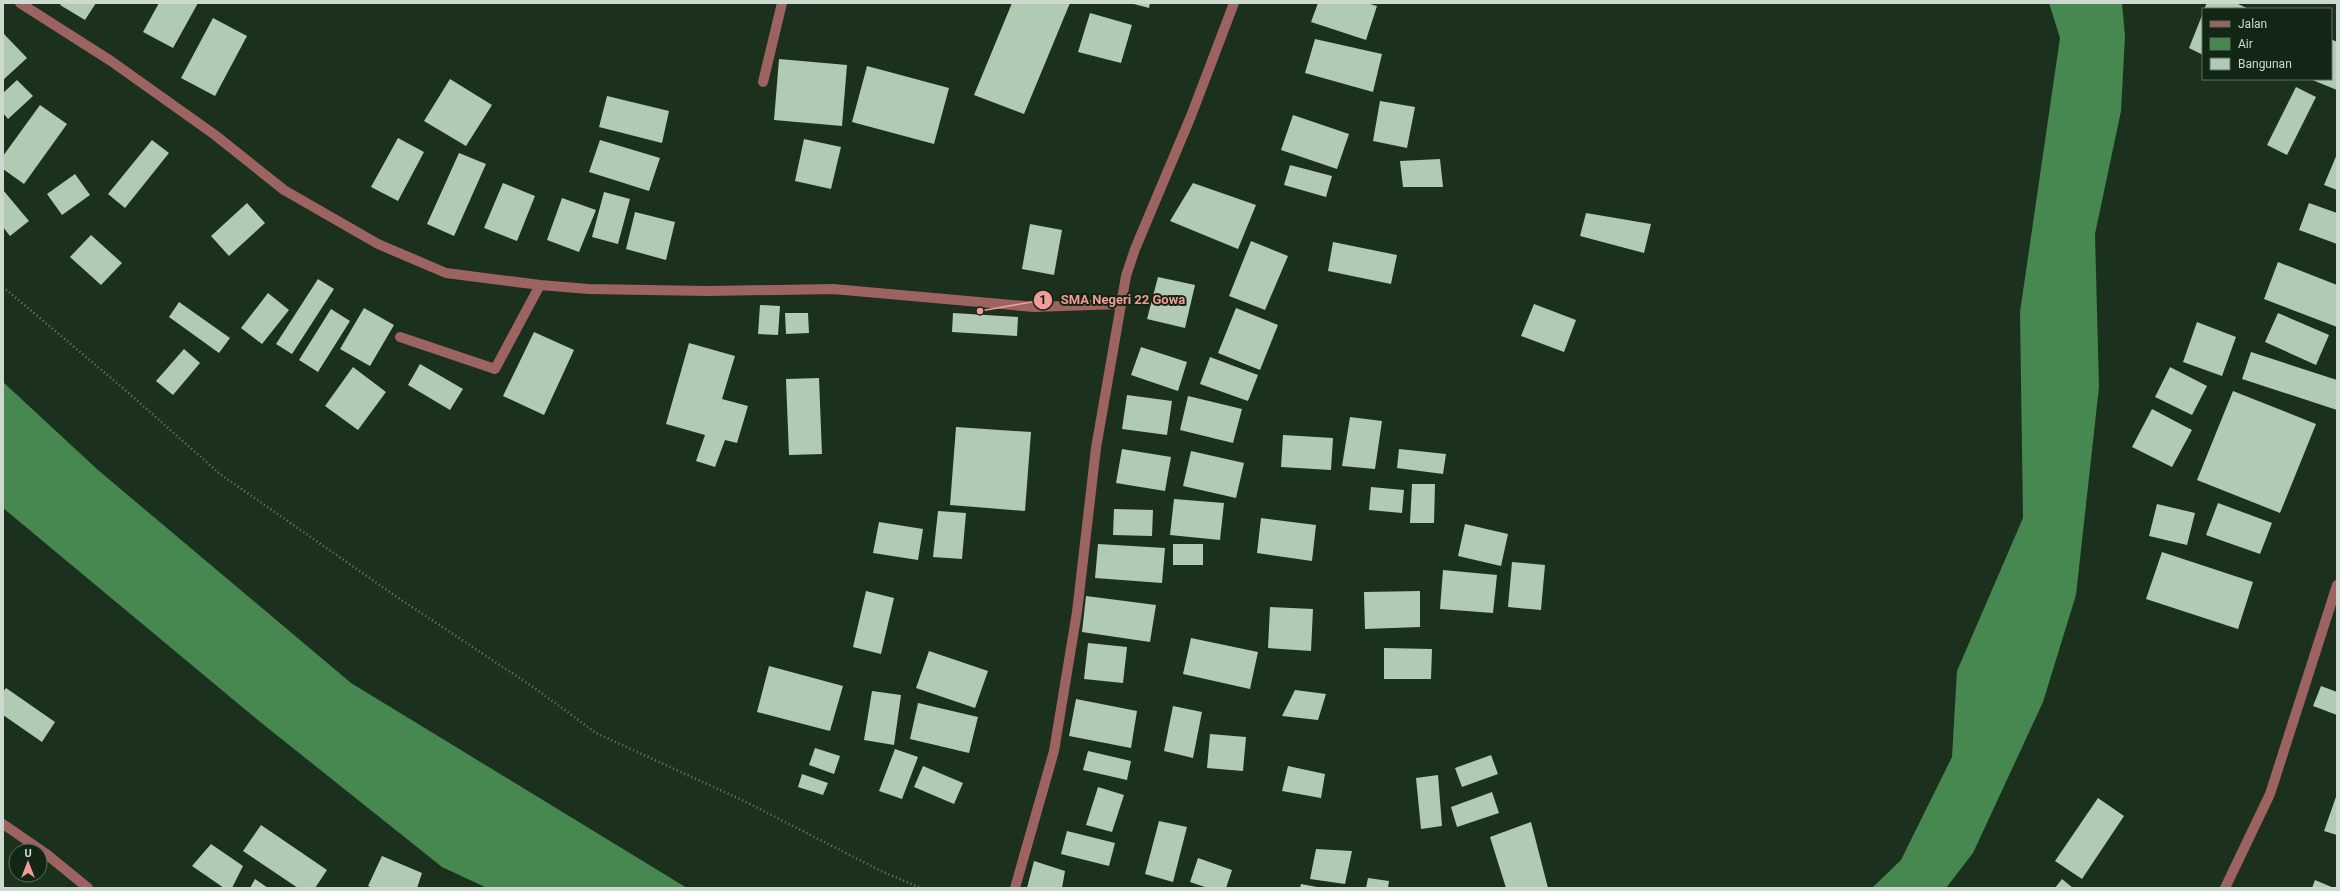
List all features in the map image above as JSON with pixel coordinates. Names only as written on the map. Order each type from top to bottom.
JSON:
[{"type":"street","points":[[20,3],[124,70],[215,135],[284,190],[378,244],[446,273],[540,286],[589,289],[708,291],[833,289],[1034,307],[1120,304]]},
{"type":"street","points":[[763,82],[782,3]]},
{"type":"street","points":[[1016,888],[1054,751],[1077,612],[1096,448],[1120,304],[1135,249],[1191,116],[1234,3]]},
{"type":"street","points":[[400,338],[495,369],[540,286]]},
{"type":"street","points":[[2225,888],[2270,794],[2337,585]]},
{"type":"street","points":[[3,824],[45,853],[88,888]]},
{"type":"path","points":[[3,287],[124,389],[220,474],[394,595],[536,689],[596,733],[744,801],[881,872],[921,888]]},
{"type":"water","points":[[2049,3],[2122,3],[2125,36],[2121,111],[2095,234],[2099,387],[2076,595],[2043,702],[1973,853],[1946,888],[1872,888],[1901,860],[1952,757],[1957,671],[2023,518],[2020,312],[2060,38]]},
{"type":"water","points":[[3,382],[98,470],[351,683],[687,888],[487,888],[442,867],[259,721],[3,508]]},
{"type":"building","points":[[62,3],[96,3],[85,20],[60,5]]},
{"type":"building","points":[[159,3],[198,3],[173,48],[143,32]]},
{"type":"building","points":[[1012,3],[1070,3],[1024,114],[974,95]]},
{"type":"building","points":[[1130,3],[1150,3],[1149,8]]},
{"type":"building","points":[[1318,3],[1367,3],[1377,6],[1366,40],[1311,22]]},
{"type":"building","points":[[2207,3],[2236,3],[2247,8],[2204,8]]},
{"type":"building","points":[[1090,13],[1132,25],[1121,63],[1078,52]]},
{"type":"building","points":[[2202,16],[2202,54],[2189,48]]},
{"type":"building","points":[[213,18],[247,36],[215,96],[181,78]]},
{"type":"building","points":[[3,33],[27,58],[3,80]]},
{"type":"building","points":[[1315,39],[1382,54],[1373,92],[1305,73]]},
{"type":"building","points":[[2332,40],[2337,42],[2337,90],[2312,80],[2332,80]]},
{"type":"building","points":[[779,59],[847,65],[842,126],[774,120]]},
{"type":"building","points":[[867,66],[949,88],[934,144],[852,122]]},
{"type":"building","points":[[450,79],[492,105],[466,146],[424,121]]},
{"type":"building","points":[[17,80],[33,96],[8,119],[3,113],[3,93]]},
{"type":"building","points":[[2296,87],[2316,97],[2287,155],[2267,145]]},
{"type":"building","points":[[607,96],[669,111],[662,143],[599,127]]},
{"type":"building","points":[[1380,101],[1415,107],[1407,148],[1373,141]]},
{"type":"building","points":[[40,105],[67,124],[24,184],[3,169],[3,156]]},
{"type":"building","points":[[1293,115],[1349,134],[1337,169],[1281,150]]},
{"type":"building","points":[[398,138],[424,152],[398,201],[371,187]]},
{"type":"building","points":[[804,139],[841,147],[831,189],[795,181]]},
{"type":"building","points":[[152,140],[169,153],[125,208],[108,194]]},
{"type":"building","points":[[600,140],[660,158],[649,191],[589,172]]},
{"type":"building","points":[[459,153],[486,164],[454,236],[427,224]]},
{"type":"building","points":[[2337,154],[2337,190],[2324,185]]},
{"type":"building","points":[[1440,159],[1443,187],[1403,187],[1400,161]]},
{"type":"building","points":[[1290,165],[1332,176],[1326,197],[1284,185]]},
{"type":"building","points":[[75,174],[90,195],[62,215],[47,194]]},
{"type":"building","points":[[503,183],[535,196],[517,241],[484,228]]},
{"type":"building","points":[[1193,183],[1256,205],[1238,249],[1170,221]]},
{"type":"building","points":[[3,190],[29,221],[10,236],[3,227]]},
{"type":"building","points":[[604,192],[630,199],[618,244],[592,237]]},
{"type":"building","points":[[562,198],[596,210],[579,252],[547,240]]},
{"type":"building","points":[[247,203],[265,223],[229,256],[211,236]]},
{"type":"building","points":[[2309,203],[2337,213],[2337,244],[2299,230]]},
{"type":"building","points":[[635,212],[675,222],[666,260],[626,249]]},
{"type":"building","points":[[1586,213],[1651,224],[1644,253],[1580,236]]},
{"type":"building","points":[[1030,224],[1062,230],[1054,275],[1022,269]]},
{"type":"building","points":[[91,235],[122,263],[101,285],[70,257]]},
{"type":"building","points":[[1251,241],[1288,256],[1265,310],[1229,296]]},
{"type":"building","points":[[1333,242],[1397,255],[1391,284],[1328,271]]},
{"type":"building","points":[[2278,262],[2337,285],[2337,327],[2264,299]]},
{"type":"building","points":[[1158,277],[1195,285],[1185,328],[1147,319]]},
{"type":"building","points":[[318,279],[334,289],[292,354],[276,344]]},
{"type":"building","points":[[268,293],[289,310],[262,344],[241,328]]},
{"type":"building","points":[[179,302],[230,338],[219,353],[169,317]]},
{"type":"building","points":[[1534,304],[1576,320],[1564,352],[1521,336]]},
{"type":"building","points":[[760,305],[780,306],[778,335],[758,334]]},
{"type":"building","points":[[364,308],[394,325],[370,366],[340,349]]},
{"type":"building","points":[[1236,308],[1278,325],[1260,370],[1218,353]]},
{"type":"building","points":[[331,309],[350,321],[318,372],[299,360]]},
{"type":"building","points":[[785,313],[808,313],[809,333],[786,334]]},
{"type":"building","points":[[953,313],[1018,317],[1017,336],[952,332]]},
{"type":"building","points":[[2278,313],[2329,335],[2316,365],[2265,342]]},
{"type":"building","points":[[2197,322],[2236,337],[2222,376],[2183,362]]},
{"type":"building","points":[[534,332],[574,350],[544,415],[503,396]]},
{"type":"building","points":[[689,343],[735,356],[722,399],[748,406],[737,443],[725,440],[715,467],[696,461],[705,435],[666,424]]},
{"type":"building","points":[[1141,347],[1187,362],[1178,391],[1131,375]]},
{"type":"building","points":[[184,349],[200,363],[173,395],[156,381]]},
{"type":"building","points":[[2251,352],[2337,380],[2337,410],[2242,379]]},
{"type":"building","points":[[1210,357],[1258,375],[1248,401],[1200,384]]},
{"type":"building","points":[[420,364],[463,389],[450,410],[408,385]]},
{"type":"building","points":[[353,367],[386,392],[358,430],[325,406]]},
{"type":"building","points":[[2170,367],[2207,386],[2192,415],[2155,397]]},
{"type":"building","points":[[819,378],[822,454],[789,455],[786,379]]},
{"type":"building","points":[[2233,391],[2316,424],[2280,513],[2197,480]]},
{"type":"building","points":[[1127,395],[1172,401],[1167,435],[1122,429]]},
{"type":"building","points":[[1188,396],[1242,409],[1233,443],[1180,430]]},
{"type":"building","points":[[2152,409],[2192,430],[2172,467],[2132,447]]},
{"type":"building","points":[[1350,417],[1382,421],[1375,469],[1342,466]]},
{"type":"building","points":[[956,427],[1031,432],[1025,511],[950,505]]},
{"type":"building","points":[[1283,435],[1333,438],[1331,470],[1281,467]]},
{"type":"building","points":[[1122,449],[1171,457],[1165,491],[1116,483]]},
{"type":"building","points":[[1399,449],[1446,454],[1443,474],[1397,468]]},
{"type":"building","points":[[1191,451],[1244,463],[1236,498],[1183,486]]},
{"type":"building","points":[[1412,484],[1435,484],[1434,523],[1410,523]]},
{"type":"building","points":[[1371,487],[1404,490],[1402,513],[1369,510]]},
{"type":"building","points":[[1174,499],[1224,503],[1220,540],[1170,535]]},
{"type":"building","points":[[2218,503],[2272,523],[2260,554],[2206,535]]},
{"type":"building","points":[[2157,504],[2195,513],[2187,545],[2149,536]]},
{"type":"building","points":[[1114,509],[1153,510],[1152,536],[1113,535]]},
{"type":"building","points":[[938,511],[966,513],[962,559],[933,557]]},
{"type":"building","points":[[1261,518],[1316,525],[1312,561],[1257,553]]},
{"type":"building","points":[[879,522],[923,529],[918,560],[873,553]]},
{"type":"building","points":[[1465,524],[1508,534],[1501,566],[1458,556]]},
{"type":"building","points":[[1098,544],[1165,548],[1162,583],[1095,578]]},
{"type":"building","points":[[1173,544],[1203,544],[1203,565],[1173,565]]},
{"type":"building","points":[[2162,552],[2253,582],[2238,629],[2146,599]]},
{"type":"building","points":[[1512,562],[1545,565],[1541,610],[1508,607]]},
{"type":"building","points":[[1443,570],[1497,575],[1493,613],[1440,609]]},
{"type":"building","points":[[866,591],[894,598],[881,654],[853,647]]},
{"type":"building","points":[[1420,591],[1420,627],[1365,629],[1364,592]]},
{"type":"building","points":[[1086,596],[1156,605],[1150,642],[1082,632]]},
{"type":"building","points":[[1270,607],[1313,609],[1311,651],[1268,648]]},
{"type":"building","points":[[1191,638],[1258,652],[1250,689],[1183,674]]},
{"type":"building","points":[[1088,643],[1127,647],[1123,683],[1084,679]]},
{"type":"building","points":[[1384,648],[1432,649],[1431,679],[1384,679]]},
{"type":"building","points":[[929,651],[988,671],[975,708],[916,688]]},
{"type":"building","points":[[769,666],[843,686],[830,731],[757,712]]},
{"type":"building","points":[[2321,686],[2337,692],[2337,715],[2313,706]]},
{"type":"building","points":[[6,688],[55,722],[42,742],[3,715],[3,692]]},
{"type":"building","points":[[1295,690],[1326,694],[1318,720],[1282,716]]},
{"type":"building","points":[[872,691],[901,695],[894,745],[864,740]]},
{"type":"building","points":[[1076,699],[1137,711],[1131,748],[1069,736]]},
{"type":"building","points":[[918,703],[978,717],[969,753],[910,739]]},
{"type":"building","points":[[1173,706],[1202,712],[1193,758],[1164,751]]},
{"type":"building","points":[[1210,734],[1246,737],[1243,771],[1207,768]]},
{"type":"building","points":[[815,748],[840,756],[834,774],[809,765]]},
{"type":"building","points":[[895,749],[918,757],[902,799],[879,791]]},
{"type":"building","points":[[1088,751],[1131,761],[1127,780],[1083,770]]},
{"type":"building","points":[[1491,755],[1498,774],[1462,787],[1455,768]]},
{"type":"building","points":[[923,766],[963,783],[954,804],[914,787]]},
{"type":"building","points":[[1288,766],[1325,774],[1321,798],[1282,791]]},
{"type":"building","points":[[802,774],[828,783],[823,795],[798,787]]},
{"type":"building","points":[[1438,775],[1442,826],[1421,829],[1416,778]]},
{"type":"building","points":[[1098,787],[1124,795],[1112,832],[1086,825]]},
{"type":"building","points":[[1492,792],[1499,813],[1457,827],[1451,807]]},
{"type":"building","points":[[2337,794],[2337,835],[2324,831]]},
{"type":"building","points":[[2098,798],[2124,816],[2082,879],[2055,861]]},
{"type":"building","points":[[1159,821],[1187,827],[1173,882],[1145,874]]},
{"type":"building","points":[[1531,822],[1548,888],[1506,888],[1490,837]]},
{"type":"building","points":[[261,825],[327,870],[315,888],[298,888],[243,851]]},
{"type":"building","points":[[1067,831],[1115,843],[1109,866],[1061,854]]},
{"type":"building","points":[[211,844],[243,866],[232,888],[224,888],[192,866]]},
{"type":"building","points":[[1316,849],[1352,851],[1345,884],[1310,879]]},
{"type":"building","points":[[382,856],[422,873],[417,888],[373,888],[368,886]]},
{"type":"building","points":[[1198,858],[1232,870],[1226,888],[1208,888],[1190,882]]},
{"type":"building","points":[[1034,861],[1065,871],[1062,888],[1027,888]]},
{"type":"building","points":[[1368,878],[1389,881],[1388,888],[1366,888]]},
{"type":"building","points":[[255,879],[268,888],[250,888]]},
{"type":"building","points":[[2062,879],[2073,888],[2055,888]]},
{"type":"building","points":[[2315,880],[2334,888],[2312,888]]},
{"type":"building","points":[[1301,884],[1317,887],[1300,888]]},
{"type":"place","name":"SMA Negeri 22 Gowa","points":[[980,311]]}]
